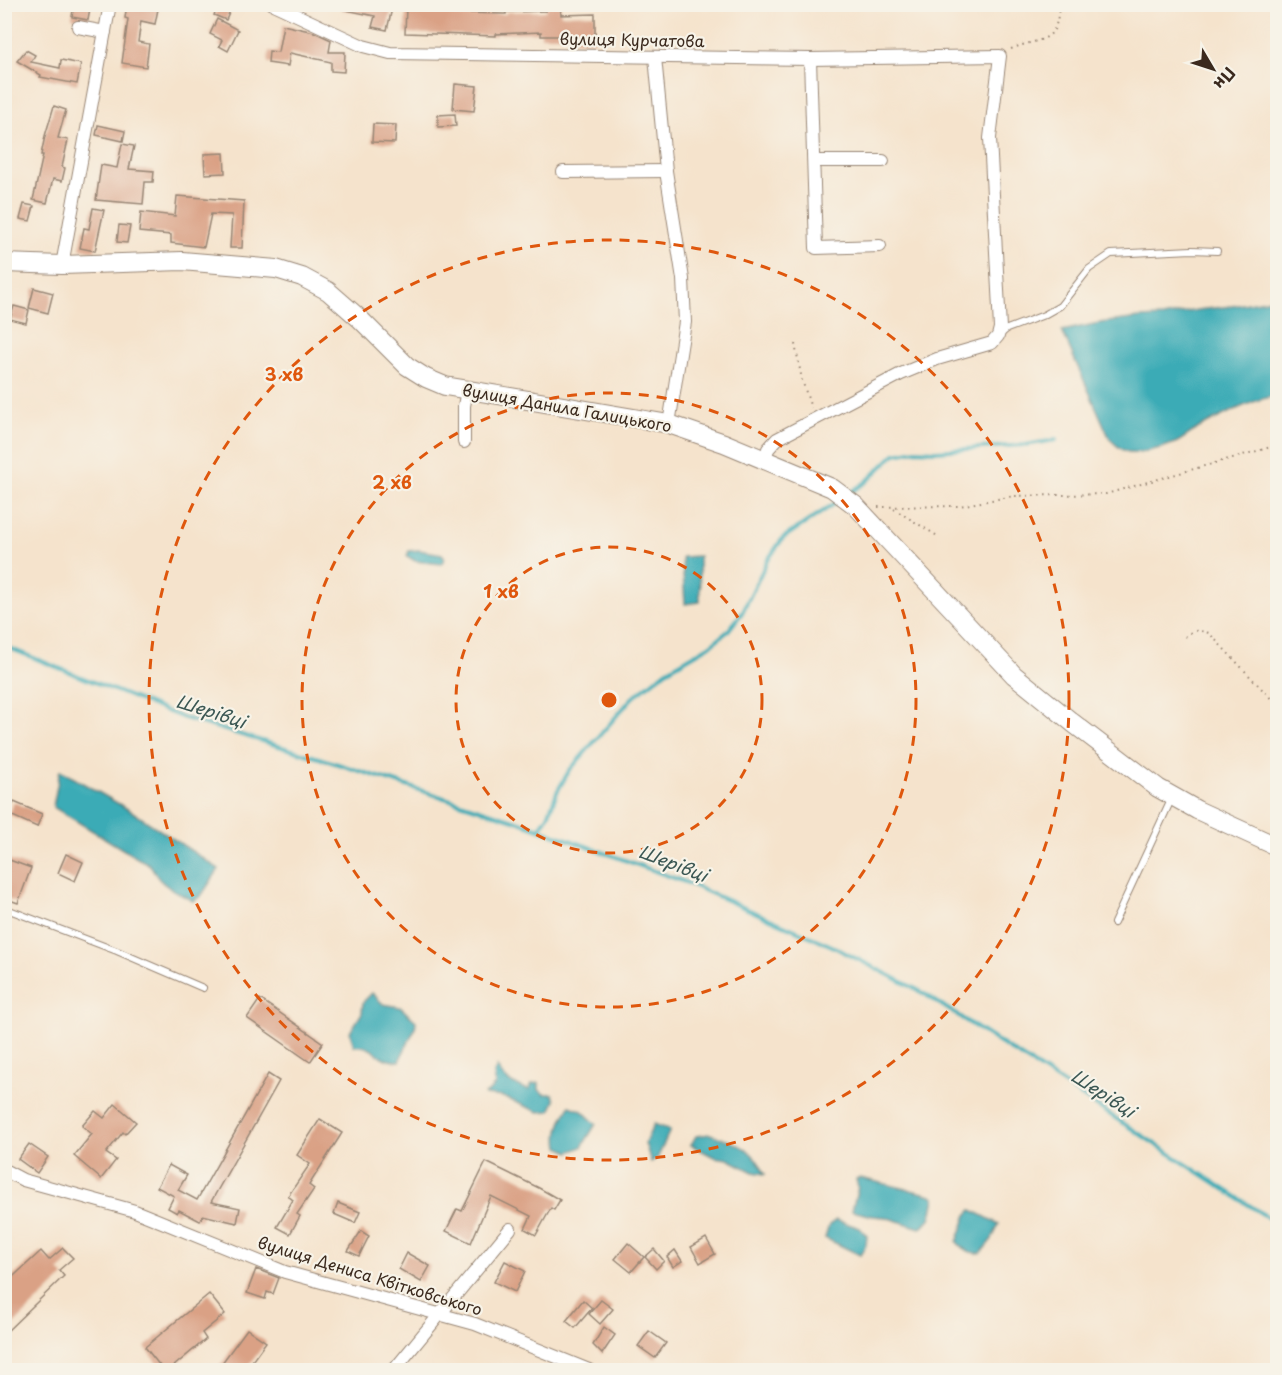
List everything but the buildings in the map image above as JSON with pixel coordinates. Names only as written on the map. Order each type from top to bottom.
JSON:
[{"type":"street","points":[[62,266],[110,4]]},
{"type":"street","name":"вулиця Курчатова","points":[[273,4],[363,46],[390,53],[810,59],[1000,56]]},
{"type":"street","points":[[78,27],[105,32]]},
{"type":"street","points":[[765,459],[768,448],[777,439],[901,374],[937,359],[992,343],[998,336],[1000,328],[990,138],[1000,56]]},
{"type":"street","points":[[655,57],[666,171],[683,279],[686,322],[669,424]]},
{"type":"street","points":[[810,59],[816,248],[880,246]]},
{"type":"street","points":[[814,161],[883,161]]},
{"type":"street","points":[[563,172],[666,171]]},
{"type":"street","name":"вулиця Данила Галицького","points":[[4,263],[62,266],[182,261],[276,269],[293,274],[328,291],[407,366],[444,386],[669,424],[765,459],[832,488],[861,512],[1014,675],[1147,781],[1197,810],[1278,847]]},
{"type":"street","points":[[464,442],[464,406],[467,390]]},
{"type":"street","name":"вулиця Дениса Квітковського","points":[[4,1170],[23,1180],[135,1211],[285,1272],[475,1324],[589,1371]]},
{"type":"street","points":[[394,1371],[510,1229]]},
{"type":"lane","points":[[998,336],[1007,329],[1044,315],[1059,306],[1089,269],[1111,254],[1217,251]]},
{"type":"lane","points":[[1114,923],[1173,796]]},
{"type":"lane","points":[[4,908],[117,951],[203,988]]},
{"type":"path","points":[[1000,56],[1014,48],[1049,38],[1057,26],[1059,4]]},
{"type":"path","points":[[795,344],[802,380],[815,419]]},
{"type":"path","points":[[861,512],[873,507],[958,506],[1014,496],[1106,495],[1278,445]]},
{"type":"path","points":[[891,508],[939,537]]},
{"type":"path","points":[[1185,637],[1189,632],[1197,630],[1209,633],[1278,706]]},
{"type":"water","points":[[1277,298],[1277,396],[1259,400],[1238,409],[1159,449],[1129,452],[1121,449],[1110,439],[1062,331],[1099,323],[1163,317]]},
{"type":"water","points":[[419,550],[442,554],[445,558],[441,564],[415,561],[407,556],[409,551]]},
{"type":"water","points":[[699,556],[700,602],[685,604],[682,557]]},
{"type":"water","points":[[60,770],[131,811],[219,869],[201,896],[193,901],[175,891],[159,879],[148,864],[53,807]]},
{"type":"water","points":[[372,993],[383,1004],[400,1007],[416,1021],[415,1029],[399,1061],[386,1059],[362,1046],[354,1046],[350,1032],[362,1013],[363,1002]]},
{"type":"water","points":[[497,1067],[506,1079],[514,1084],[529,1090],[532,1084],[539,1083],[539,1090],[544,1094],[553,1094],[555,1101],[550,1111],[539,1112],[503,1097],[485,1095],[495,1085],[494,1073]]},
{"type":"water","points":[[570,1106],[581,1110],[596,1124],[582,1147],[570,1152],[559,1147],[558,1136],[564,1115]]},
{"type":"water","points":[[654,1124],[670,1130],[658,1157],[651,1162],[645,1143]]},
{"type":"water","points":[[710,1134],[743,1147],[755,1158],[765,1174],[753,1172],[728,1159],[714,1157],[691,1145],[696,1136]]},
{"type":"water","points":[[860,1178],[932,1195],[935,1198],[930,1219],[920,1228],[885,1217],[852,1211],[858,1187],[856,1180]]},
{"type":"water","points":[[972,1210],[999,1224],[992,1239],[981,1253],[967,1251],[957,1242],[967,1215]]},
{"type":"water","points":[[836,1220],[860,1228],[867,1236],[866,1245],[860,1255],[825,1238],[829,1225]]},
{"type":"waterway","points":[[848,494],[866,482],[895,454],[916,450],[936,451],[1025,445],[1056,440]]},
{"type":"waterway","points":[[539,829],[548,816],[557,792],[569,771],[632,698],[666,671],[709,646],[727,632],[742,613],[767,561],[783,538],[840,500]]},
{"type":"waterway","name":"Шерівці","points":[[4,646],[181,717],[520,822],[685,882],[832,946],[920,991],[1278,1224]]}]
